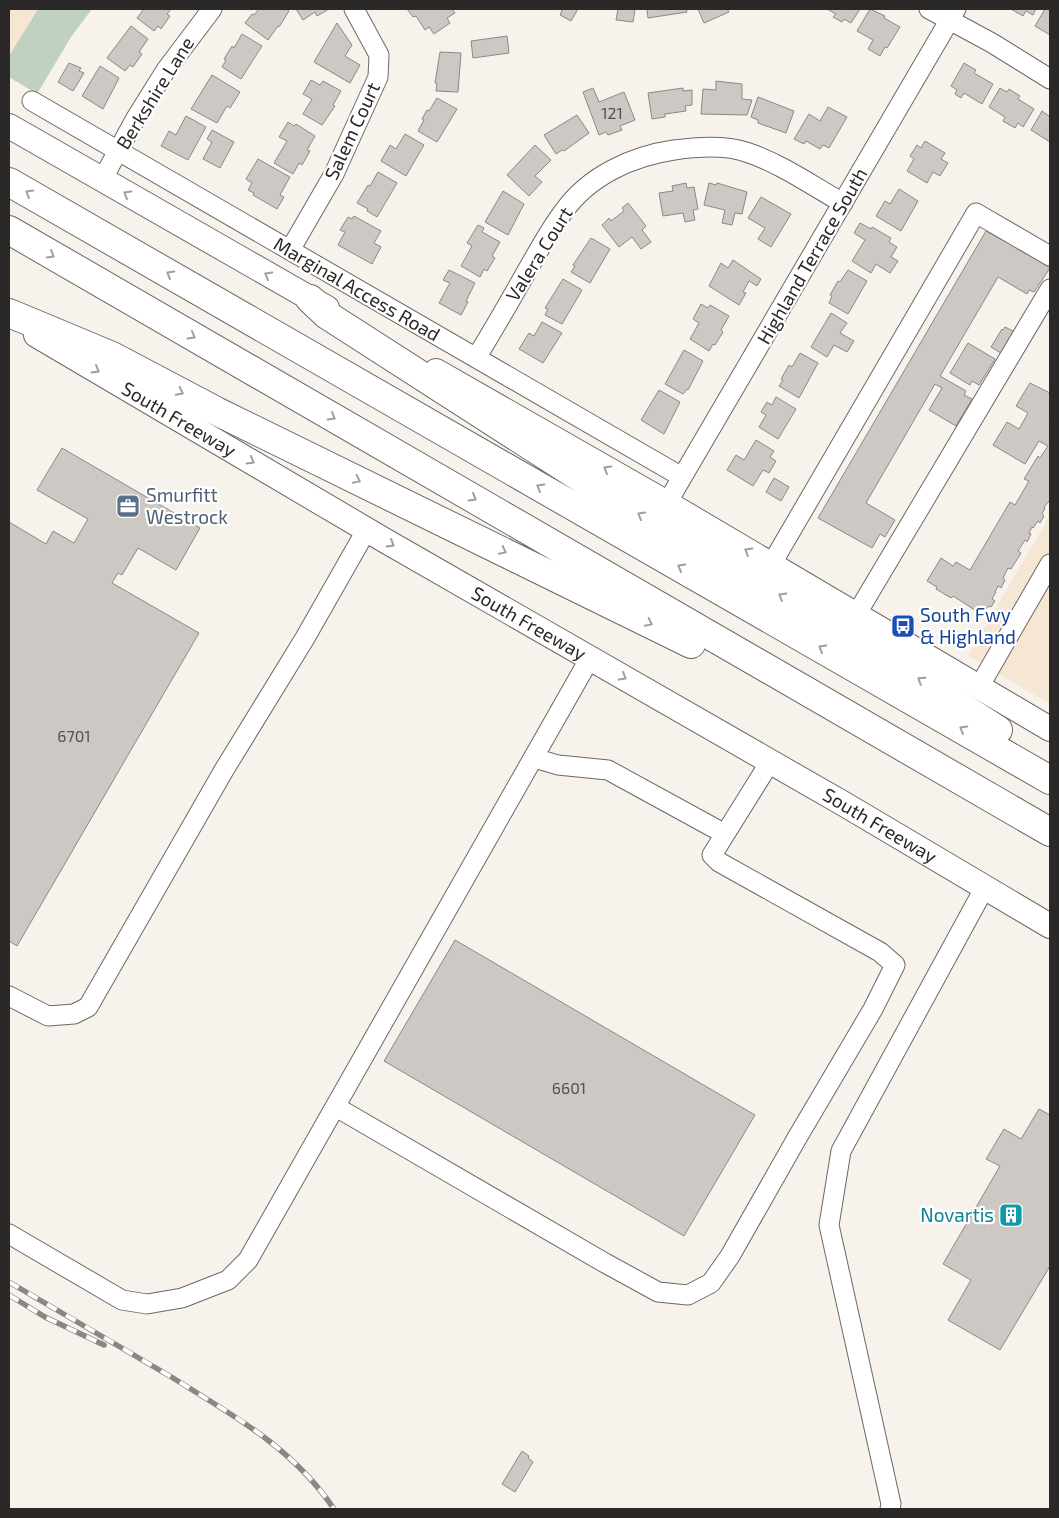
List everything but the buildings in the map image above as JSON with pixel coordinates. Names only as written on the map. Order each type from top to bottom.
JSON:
[{"type":"highway","points":[[9,182],[1050,780]]},
{"type":"highway","points":[[9,230],[1050,832]]},
{"type":"highway","points":[[310,299],[336,321],[615,500],[854,637],[1050,763]]},
{"type":"highway","points":[[9,313],[112,356],[216,411],[658,627],[957,778]]},
{"type":"main road","points":[[9,126],[667,503],[1050,729]]},
{"type":"main road","name":"South Freeway","points":[[9,318],[367,530],[1050,926]]},
{"type":"street","name":"Berkshire Lane","points":[[102,180],[136,118],[166,70],[212,9]]},
{"type":"street","name":"Salem Court","points":[[290,250],[334,174],[378,77],[379,55],[354,9]]},
{"type":"street","points":[[929,9],[953,14],[992,43],[1050,78]]},
{"type":"street","name":"Highland Terrace South","points":[[667,503],[953,14]]},
{"type":"street","name":"Marginal Access Road","points":[[32,101],[682,477]]},
{"type":"street","name":"Valera Court","points":[[476,358],[564,210],[601,176],[631,160],[662,152],[707,147],[743,151],[770,161],[843,203]]},
{"type":"street","points":[[771,565],[976,213],[1050,256]]},
{"type":"street","points":[[856,615],[1050,289]]},
{"type":"street","points":[[9,996],[48,1016],[74,1014],[88,1007],[224,770],[305,638],[367,530]]},
{"type":"street","points":[[978,687],[1050,564]]},
{"type":"street","points":[[9,1234],[122,1300],[147,1304],[182,1298],[228,1280],[248,1260],[590,658]]},
{"type":"street","points":[[534,758],[558,765],[608,770],[725,834]]},
{"type":"street","points":[[336,1107],[605,1264],[658,1292],[688,1295],[711,1284],[730,1256],[873,1009],[895,965],[880,952],[719,862],[712,855],[770,762]]},
{"type":"street","points":[[890,1509],[891,1504],[829,1225],[841,1151],[879,1078],[985,887]]},
{"type":"shaded area","points":[[9,9],[38,9],[9,56]]},
{"type":"shaded area","points":[[1050,515],[1050,704],[968,656]]},
{"type":"green space","points":[[38,9],[92,9],[71,37],[37,94],[9,77],[9,56]]},
{"type":"railway","points":[[9,1282],[173,1378],[240,1420],[300,1468],[318,1487],[334,1509]]},
{"type":"railway","points":[[9,1295],[45,1317],[104,1345]]},
{"type":"place","name":"Smurfitt Westrock","points":[[128,506]]},
{"type":"place","name":"South Fwy & Highland","points":[[903,626]]},
{"type":"place","name":"Novartis","points":[[1011,1215]]}]
